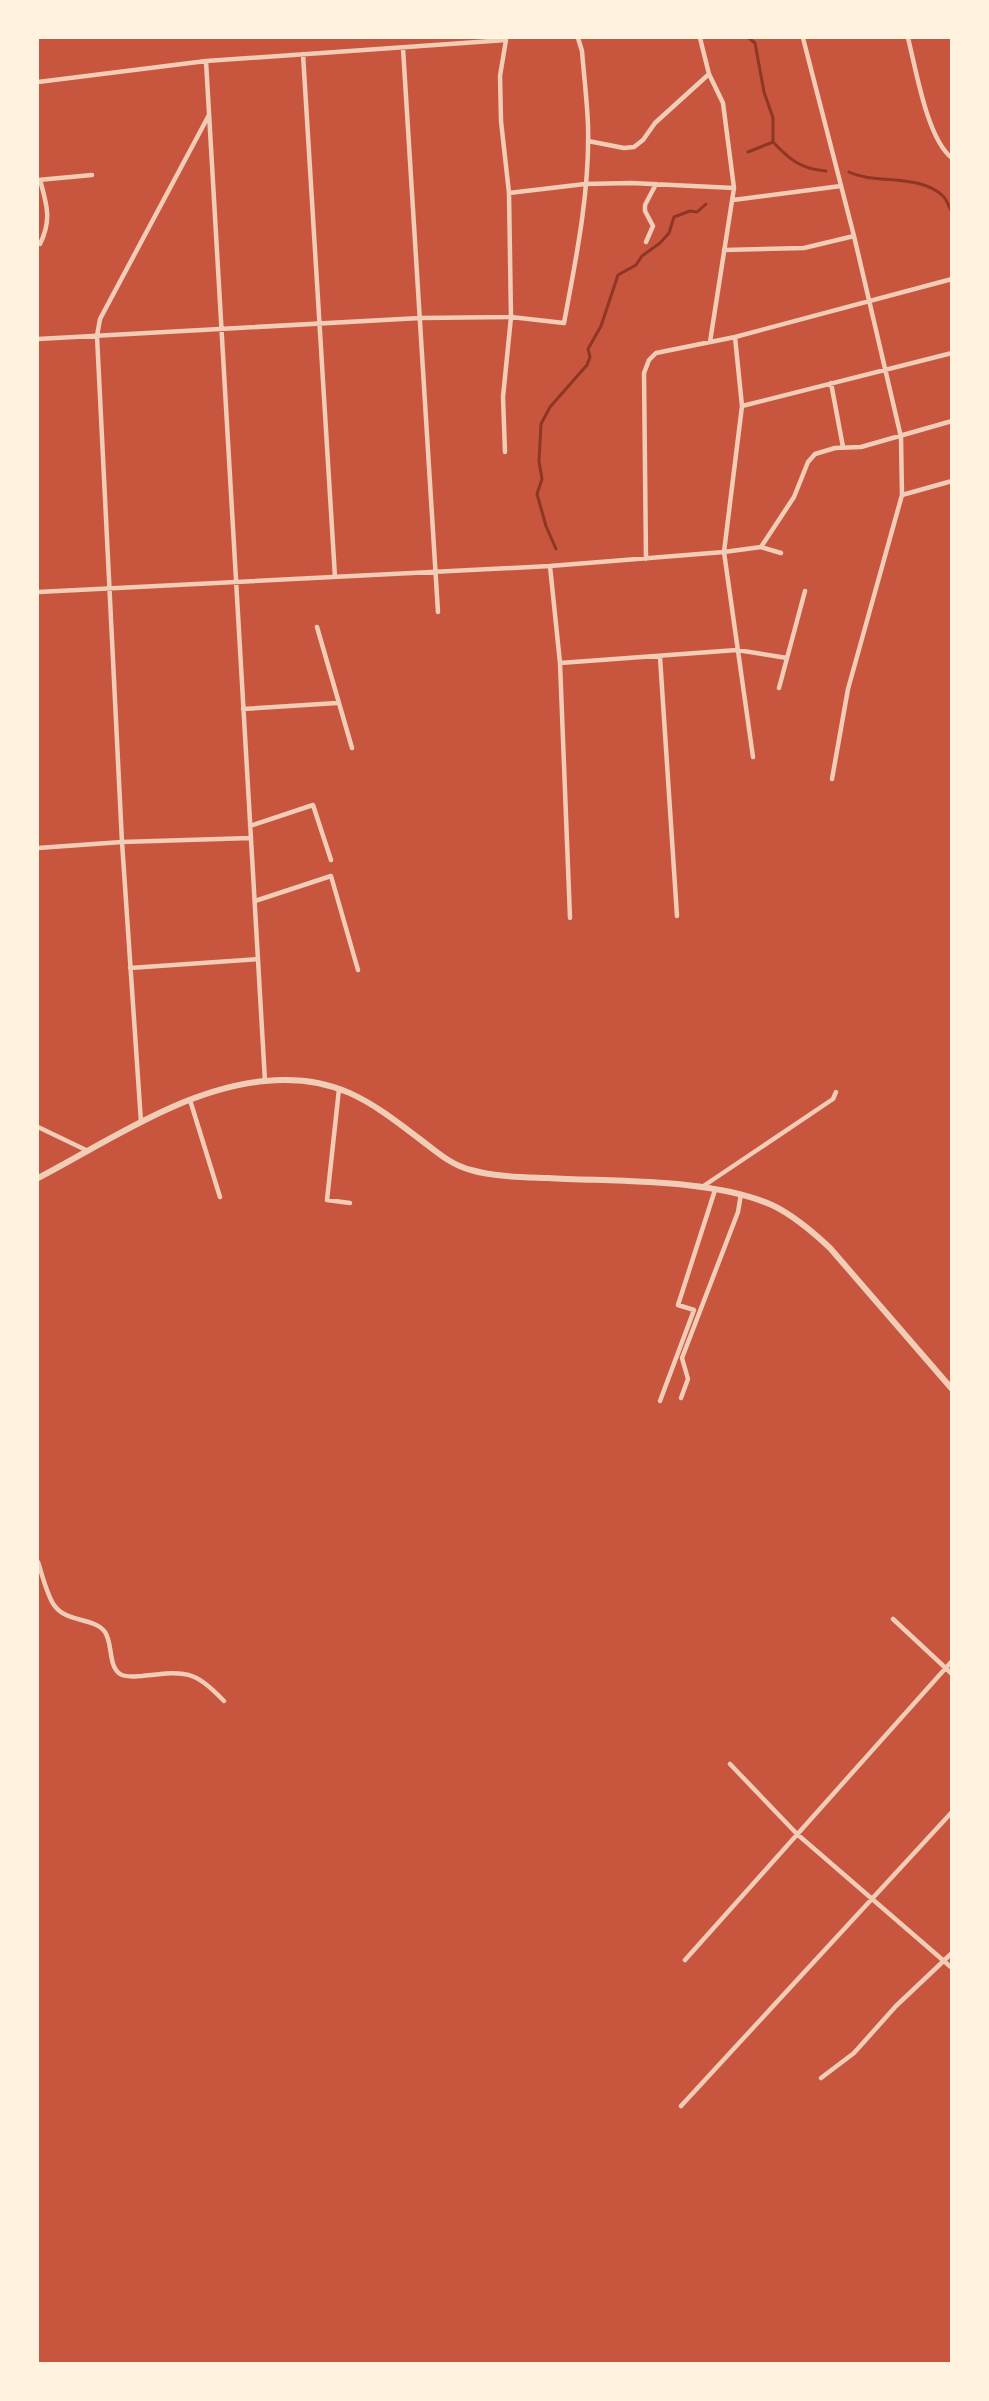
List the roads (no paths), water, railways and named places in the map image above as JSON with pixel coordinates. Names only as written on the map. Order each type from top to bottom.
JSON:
[{"type":"street","points":[[38,339],[420,318],[511,318],[564,323],[576,261],[588,141],[582,51],[578,38]]},
{"type":"street","points":[[700,38],[709,74],[723,103],[734,188],[710,342]]},
{"type":"street","points":[[803,38],[870,299],[901,437],[902,495],[848,689],[832,779]]},
{"type":"street","points":[[908,38],[933,133],[943,152],[951,158]]},
{"type":"street","points":[[38,82],[206,61],[506,39],[500,76],[501,121],[509,193],[511,318],[503,397],[505,452]]},
{"type":"street","points":[[403,48],[438,612]]},
{"type":"street","points":[[303,54],[335,577]]},
{"type":"street","points":[[206,61],[265,1081]]},
{"type":"street","points":[[588,141],[624,148],[634,147],[655,123],[709,74]]},
{"type":"street","points":[[141,1122],[122,842],[98,336],[100,319],[209,116]]},
{"type":"street","points":[[40,244],[48,228],[46,202],[39,180],[92,175]]},
{"type":"street","points":[[509,193],[585,184],[656,184],[734,188]]},
{"type":"street","points":[[646,242],[653,226],[645,211],[645,205],[656,184]]},
{"type":"street","points":[[733,200],[841,186]]},
{"type":"street","points":[[724,250],[804,248],[854,236]]},
{"type":"street","points":[[645,559],[644,373],[649,360],[656,353],[735,337],[951,279]]},
{"type":"street","points":[[735,337],[742,406],[724,552],[736,650],[753,757]]},
{"type":"street","points":[[742,406],[951,353]]},
{"type":"street","points":[[831,383],[843,447]]},
{"type":"street","points":[[761,547],[794,496],[808,462],[822,452],[843,447],[861,447],[951,421]]},
{"type":"street","points":[[902,495],[951,481]]},
{"type":"street","points":[[38,592],[550,566],[761,547],[782,553]]},
{"type":"street","points":[[550,566],[560,663],[570,918]]},
{"type":"street","points":[[779,688],[805,591]]},
{"type":"street","points":[[316,627],[352,748]]},
{"type":"street","points":[[560,663],[736,650],[787,658]]},
{"type":"street","points":[[660,657],[677,915]]},
{"type":"street","points":[[243,709],[338,703]]},
{"type":"street","points":[[250,826],[313,805],[331,860]]},
{"type":"street","points":[[38,848],[122,842],[251,838]]},
{"type":"street","points":[[255,901],[332,876],[358,970]]},
{"type":"street","points":[[130,968],[258,959]]},
{"type":"street","points":[[38,1178],[141,1122],[217,1091],[265,1081],[306,1080],[339,1087],[363,1098],[388,1114],[451,1163],[471,1170],[527,1177],[702,1187],[741,1194],[773,1206],[818,1237],[951,1389]]},
{"type":"street","points":[[339,1087],[327,1200],[350,1203]]},
{"type":"street","points":[[702,1187],[833,1099],[836,1092]]},
{"type":"street","points":[[190,1101],[219,1197]]},
{"type":"street","points":[[38,1127],[88,1151]]},
{"type":"street","points":[[660,1401],[694,1310],[678,1305],[715,1190]]},
{"type":"street","points":[[681,1398],[688,1379],[682,1358],[738,1212],[741,1194]]},
{"type":"street","points":[[38,1562],[54,1605],[66,1615],[98,1624],[110,1644],[114,1668],[121,1675],[131,1677],[182,1671],[207,1683],[224,1701]]},
{"type":"street","points":[[893,1619],[951,1674]]},
{"type":"street","points":[[685,1960],[951,1661]]},
{"type":"street","points":[[730,1764],[797,1834],[951,1968]]},
{"type":"street","points":[[681,2106],[951,1812]]},
{"type":"street","points":[[821,2079],[854,2053],[896,2007],[951,1953]]},
{"type":"waterway","points":[[749,38],[755,43],[764,92],[773,118],[773,142],[785,154],[803,166],[826,171]]},
{"type":"waterway","points":[[748,152],[773,142]]},
{"type":"waterway","points":[[849,172],[872,178],[922,184],[943,196],[952,212]]},
{"type":"waterway","points":[[556,549],[546,526],[537,494],[542,479],[539,461],[541,424],[550,407],[587,365],[590,357],[588,349],[601,326],[618,275],[636,265],[642,256],[660,243],[669,233],[674,217],[690,211],[697,212],[706,204]]}]
